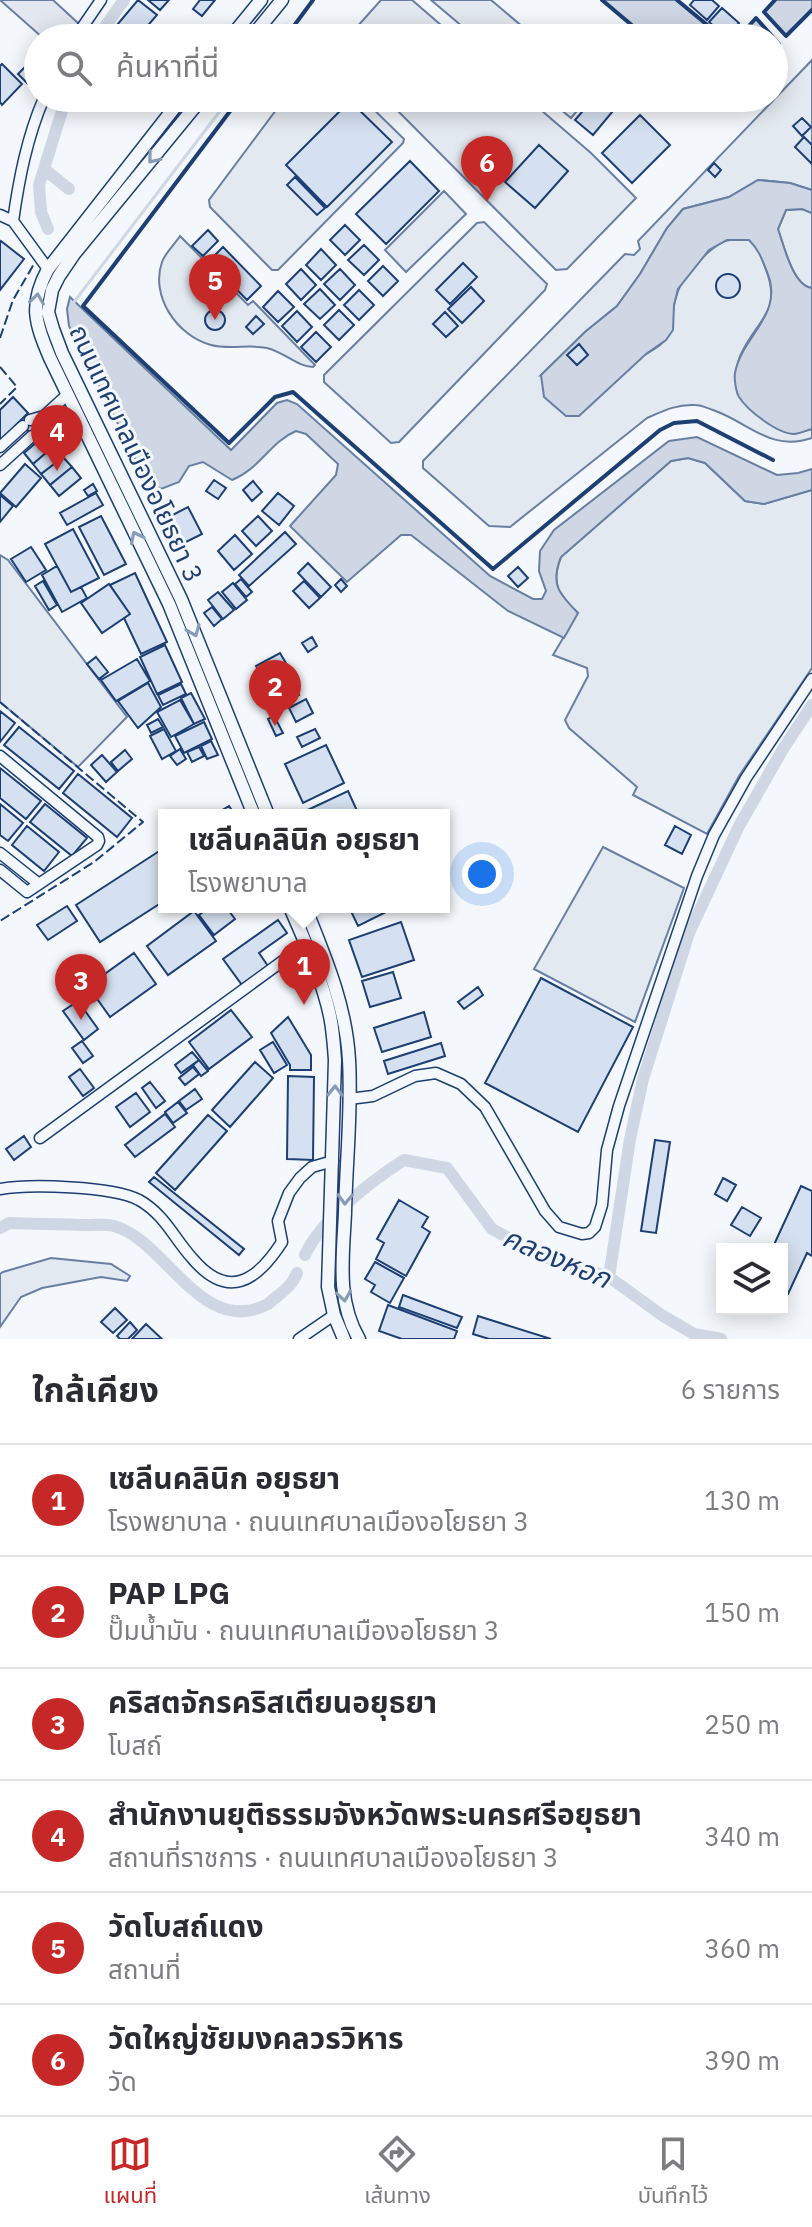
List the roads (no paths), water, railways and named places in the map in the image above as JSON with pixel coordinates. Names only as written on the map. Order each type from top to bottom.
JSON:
[{"type":"street","points":[[85,24],[101,0]]},
{"type":"street","points":[[241,24],[261,0]]},
{"type":"street","points":[[262,24],[282,0]]},
{"type":"street","points":[[13,221],[20,176],[39,112]]},
{"type":"street","name":"ถนนเทศบาลเมืองอโยธยา 3","points":[[171,112],[48,269],[39,286],[35,311],[39,332],[67,395],[265,809]]},
{"type":"street","name":"ถนนเทศบาลเมืองอโยธยา 3","points":[[191,112],[74,254],[52,290],[48,312],[62,353],[181,599],[237,756],[252,809]]},
{"type":"street","points":[[0,215],[13,221],[48,269]]},
{"type":"street","points":[[1,461],[35,433],[44,416],[67,395]]},
{"type":"street","points":[[0,447],[26,423],[44,416]]},
{"type":"street","points":[[349,1099],[373,1096],[415,1076],[436,1073],[461,1084],[485,1107],[545,1211],[559,1227],[589,1233],[595,1227],[602,1205],[607,1150],[619,1106],[703,862],[714,835],[746,778],[812,679]]},
{"type":"street","points":[[0,756],[99,841],[27,892],[0,870]]},
{"type":"street","points":[[0,853],[39,884]]},
{"type":"street","points":[[293,913],[319,978],[330,1015],[335,1060],[328,1287],[334,1315],[344,1339]]},
{"type":"street","points":[[307,913],[344,1012],[349,1099],[342,1286],[351,1326],[359,1339]]},
{"type":"street","points":[[40,1138],[306,944]]},
{"type":"street","points":[[0,1189],[47,1185],[137,1199],[158,1213],[193,1260],[215,1278],[237,1283],[252,1278],[268,1265],[282,1242],[278,1221],[289,1193],[300,1178],[312,1167],[333,1165]]},
{"type":"street","points":[[299,1339],[334,1315]]},
{"type":"waterway","points":[[107,24],[124,0]]},
{"type":"waterway","points":[[48,229],[41,212],[39,185],[62,112]]},
{"type":"waterway","points":[[74,302],[219,112]]},
{"type":"waterway","points":[[44,169],[69,189]]},
{"type":"waterway","points":[[609,1277],[630,1139],[643,1079],[689,933],[739,826],[812,705]]},
{"type":"waterway","name":"คลองหอก","points":[[305,1255],[335,1215],[362,1190],[404,1160],[447,1168],[492,1229],[544,1257],[609,1277],[694,1334],[721,1339]]},
{"type":"waterway","points":[[0,1228],[9,1223],[114,1226],[133,1235],[204,1298],[223,1309],[245,1311],[268,1304],[289,1286],[297,1273]]},
{"type":"place","name":"วัดใหญ่ชัยมงคลวรวิหาร","points":[[487,202]]},
{"type":"place","name":"วัดโบสถ์แดง","points":[[215,320]]},
{"type":"place","name":"สำนักงานยุติธรรมจังหวัดพระนครศรีอยุธยา","points":[[57,471]]},
{"type":"place","name":"PAP LPG","points":[[275,726]]},
{"type":"place","name":"เซลีนคลินิก อยุธยา","points":[[304,1005]]},
{"type":"place","name":"คริสตจักรคริสเตียนอยุธยา","points":[[81,1020]]}]
